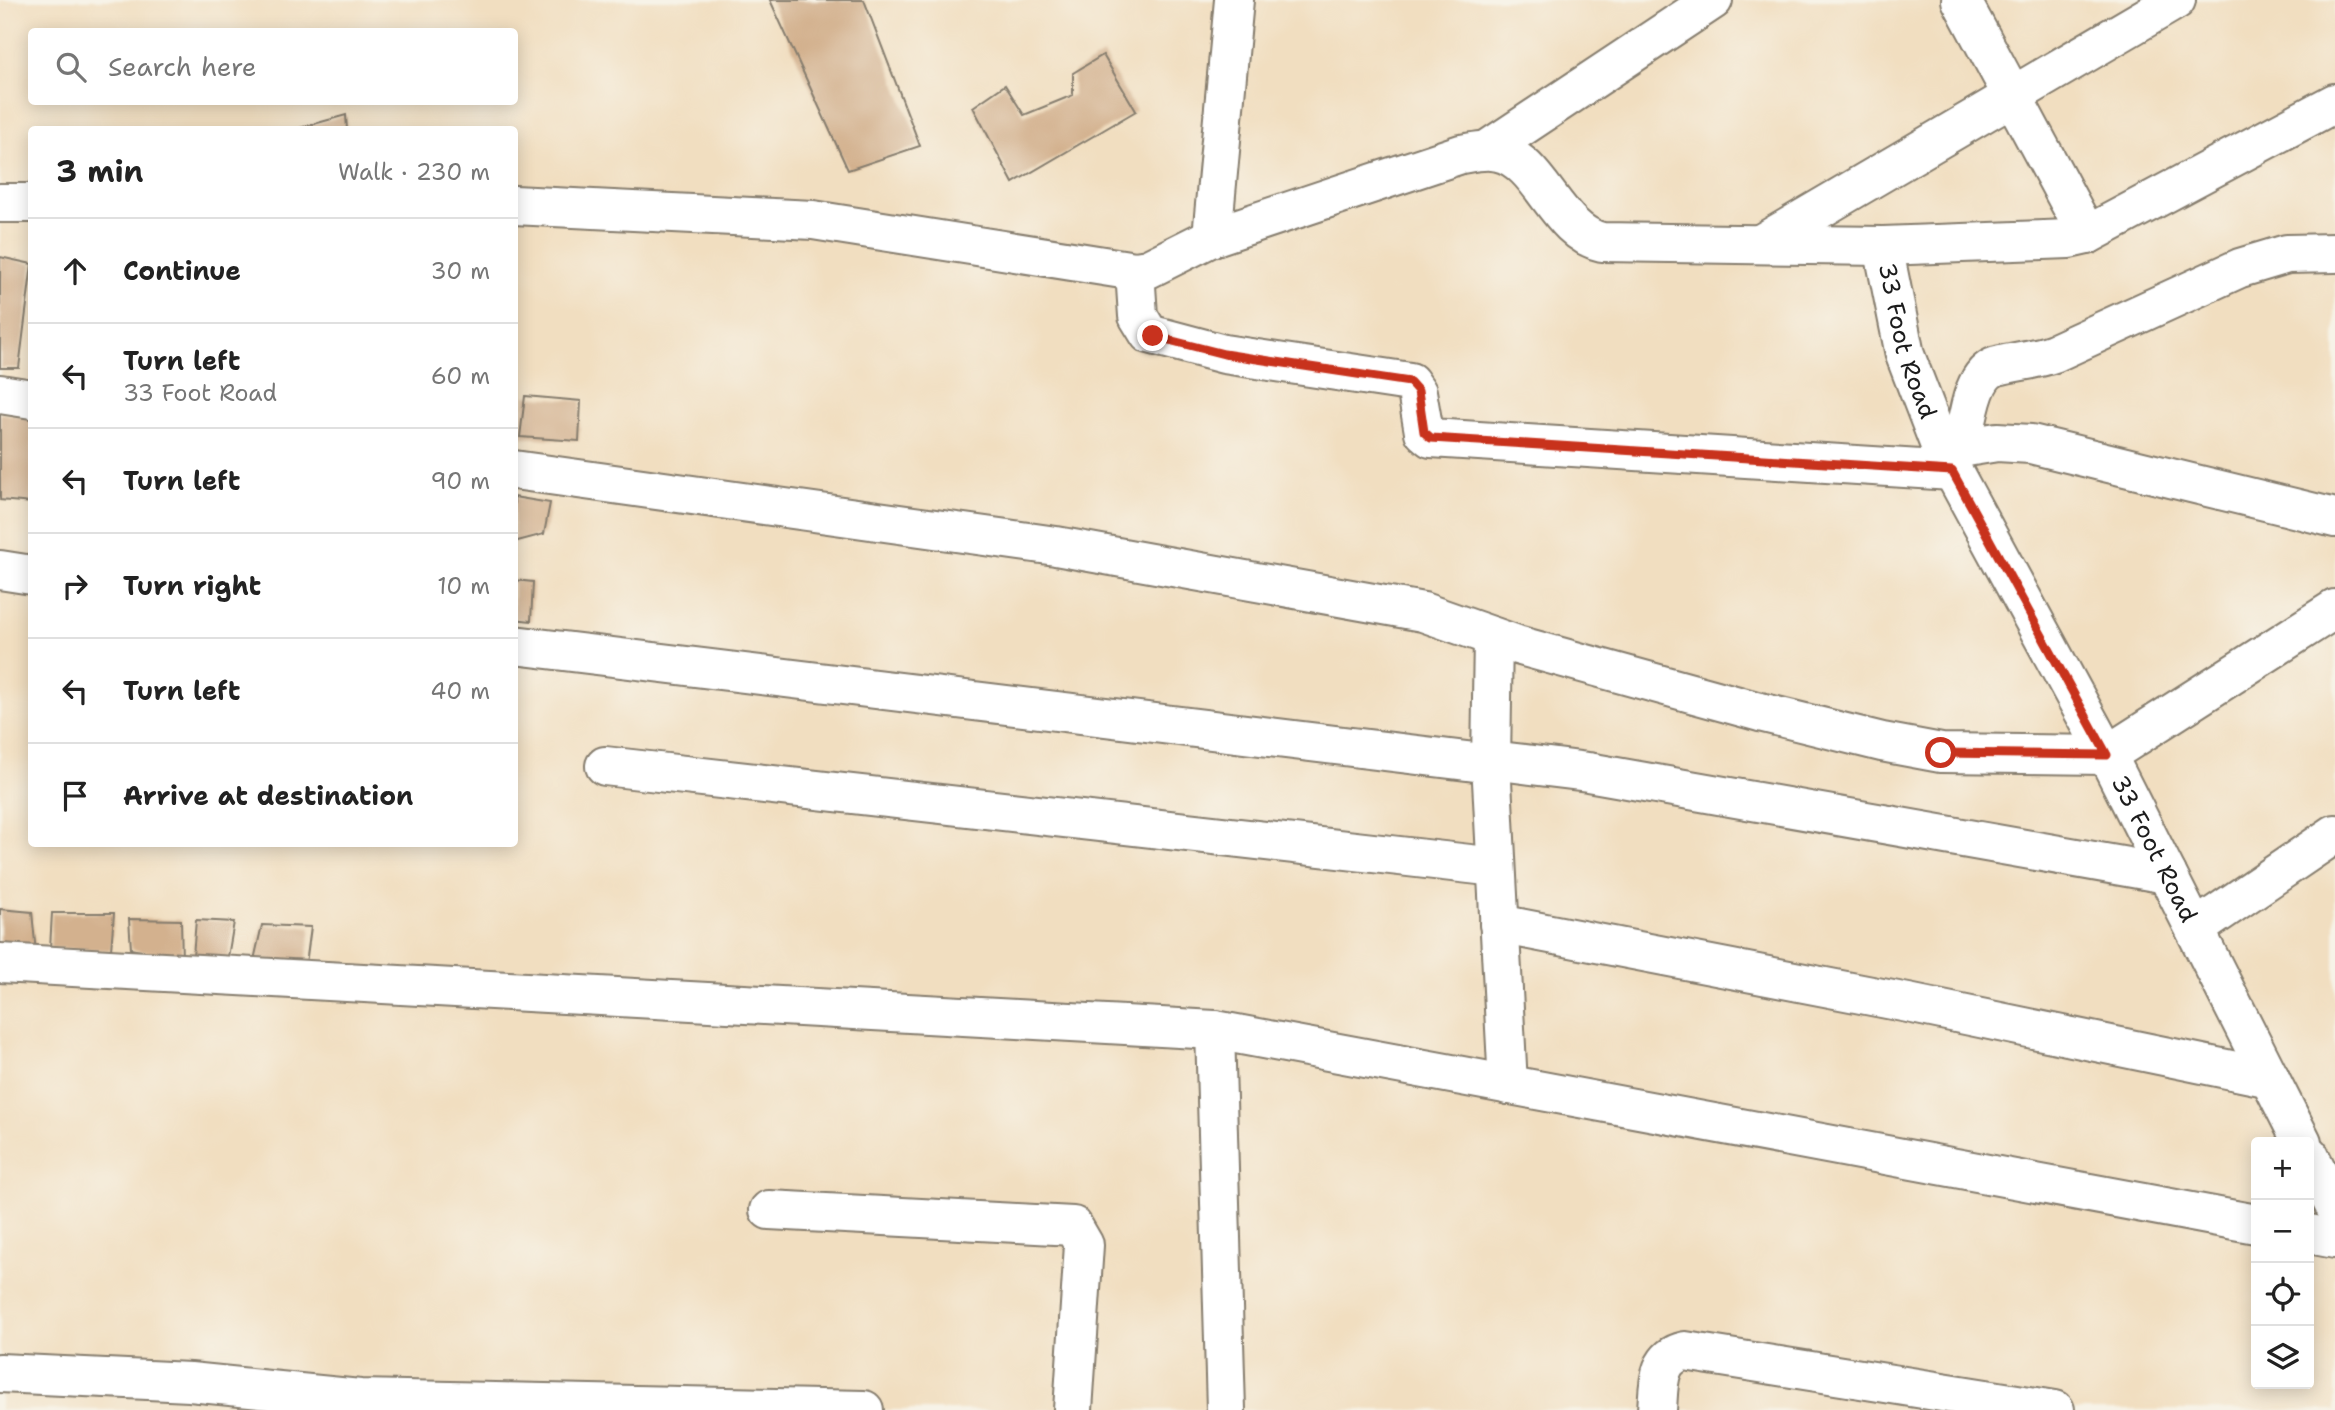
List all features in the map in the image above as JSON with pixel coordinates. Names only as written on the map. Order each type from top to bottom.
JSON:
[{"type":"street","points":[[518,205],[813,220],[1135,271],[1147,269],[1212,237],[1461,154],[1487,150],[1713,0]]},
{"type":"street","points":[[1961,0],[2087,235]]},
{"type":"street","points":[[1762,243],[2176,0]]},
{"type":"street","points":[[1212,237],[1236,1]]},
{"type":"street","points":[[1487,150],[1516,160],[1580,233],[1590,239],[1883,246],[2068,239],[2087,235],[2335,103]]},
{"type":"street","points":[[0,203],[28,203]]},
{"type":"street","name":"33 Foot Road","points":[[1883,246],[1905,355],[1952,457],[2107,755],[2300,1137]]},
{"type":"street","points":[[1952,457],[1979,378],[1991,369],[2031,362],[2054,353],[2240,268],[2287,254],[2335,253]]},
{"type":"street","points":[[1135,271],[1138,316],[1149,334],[1224,354],[1410,382],[1418,391],[1424,432],[1431,438],[1952,457],[1997,442],[2031,444],[2335,518]]},
{"type":"street","points":[[0,394],[28,398]]},
{"type":"street","points":[[518,471],[1056,545],[1423,612],[1493,636],[1882,742],[1941,753],[2107,755],[2335,609]]},
{"type":"street","points":[[0,570],[28,574]]},
{"type":"street","points":[[1493,636],[1491,762],[1508,1085]]},
{"type":"street","points":[[518,646],[970,702],[1588,772],[2167,874]]},
{"type":"street","points":[[605,766],[1496,867]]},
{"type":"street","points":[[2195,929],[2335,834]]},
{"type":"street","points":[[1499,924],[1908,1003],[2270,1078]]},
{"type":"street","points":[[0,963],[1215,1030],[2251,1223]]},
{"type":"street","points":[[1215,1030],[1226,1410]]},
{"type":"street","points":[[2314,1165],[2335,1207]]},
{"type":"street","points":[[769,1210],[1073,1226],[1084,1245],[1073,1410]]},
{"type":"street","points":[[2314,1235],[2335,1239]]},
{"type":"street","points":[[1657,1410],[1659,1375],[1670,1358],[1685,1351],[2055,1410]]},
{"type":"street","points":[[0,1373],[190,1396],[360,1405],[864,1410]]},
{"type":"building","points":[[770,0],[864,0],[920,146],[848,170]]},
{"type":"building","points":[[1103,55],[1136,111],[1013,183],[973,107],[1005,85],[1024,115],[1073,95],[1073,73]]},
{"type":"building","points":[[346,115],[347,126],[307,126]]},
{"type":"building","points":[[0,257],[28,263],[28,296],[19,368],[0,368]]},
{"type":"building","points":[[525,396],[581,401],[579,441],[520,437]]},
{"type":"building","points":[[0,413],[28,417],[28,503],[0,500]]},
{"type":"building","points":[[518,498],[550,503],[544,534],[518,541]]},
{"type":"building","points":[[518,580],[533,582],[531,621],[518,619]]},
{"type":"building","points":[[0,909],[32,912],[36,953],[0,948]]},
{"type":"building","points":[[52,913],[114,913],[111,950],[50,948]]},
{"type":"building","points":[[129,919],[181,920],[182,960],[131,949]]},
{"type":"building","points":[[196,920],[234,922],[228,957],[193,956]]},
{"type":"building","points":[[262,925],[311,927],[306,964],[254,960]]},
{"type":"route","points":[[1153,336],[1224,354],[1410,382],[1418,391],[1424,432],[1431,438],[1952,471],[2107,755],[1941,753]]}]
